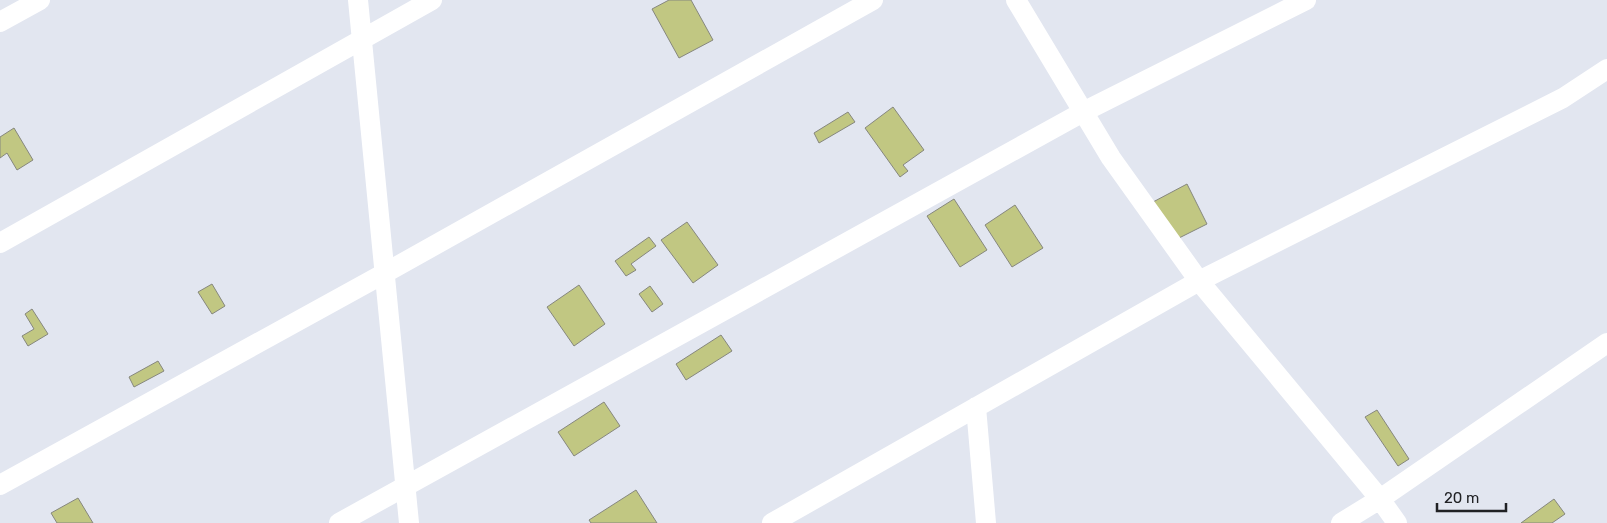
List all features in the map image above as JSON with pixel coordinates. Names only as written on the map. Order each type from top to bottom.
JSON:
[{"type":"street","points":[[0,22],[40,0]]},
{"type":"street","points":[[358,0],[410,523]]},
{"type":"street","points":[[0,243],[432,0]]},
{"type":"street","points":[[0,485],[385,273],[873,0]]},
{"type":"street","points":[[1016,0],[1111,158],[1199,280],[1380,499],[1397,523]]},
{"type":"street","points":[[339,523],[1083,112],[1306,0]]},
{"type":"street","points":[[777,522],[1199,280],[1563,98],[1607,69]]},
{"type":"street","points":[[1341,523],[1380,499],[1607,344]]},
{"type":"street","points":[[976,407],[986,523]]},
{"type":"building","points":[[669,0],[691,0],[713,40],[679,58],[652,9]]},
{"type":"building","points":[[893,107],[924,150],[903,165],[908,171],[900,177],[865,128]]},
{"type":"building","points":[[848,112],[855,122],[819,143],[814,133]]},
{"type":"building","points":[[14,128],[33,160],[17,170],[7,153],[0,158],[0,137]]},
{"type":"building","points":[[1187,184],[1207,224],[1173,241],[1153,202]]},
{"type":"building","points":[[954,199],[987,250],[960,267],[927,216]]},
{"type":"building","points":[[1015,205],[1043,248],[1012,267],[985,225]]},
{"type":"building","points":[[687,222],[718,265],[693,283],[661,240]]},
{"type":"building","points":[[649,237],[656,246],[631,264],[636,270],[626,276],[615,261]]},
{"type":"building","points":[[212,284],[225,306],[212,314],[198,292]]},
{"type":"building","points":[[579,285],[605,324],[574,346],[547,307]]},
{"type":"building","points":[[650,286],[663,304],[652,312],[639,294]]},
{"type":"building","points":[[32,309],[48,334],[28,346],[22,336],[34,329],[25,314]]},
{"type":"building","points":[[721,335],[732,351],[686,380],[676,364]]},
{"type":"building","points":[[158,361],[164,371],[134,387],[129,377]]},
{"type":"building","points":[[604,402],[620,426],[574,456],[558,432]]},
{"type":"building","points":[[1377,410],[1409,459],[1398,466],[1365,417]]},
{"type":"building","points":[[636,490],[657,523],[591,523],[589,520]]},
{"type":"building","points":[[78,498],[93,523],[57,523],[51,513]]},
{"type":"building","points":[[1554,499],[1565,514],[1552,523],[1521,523]]}]
